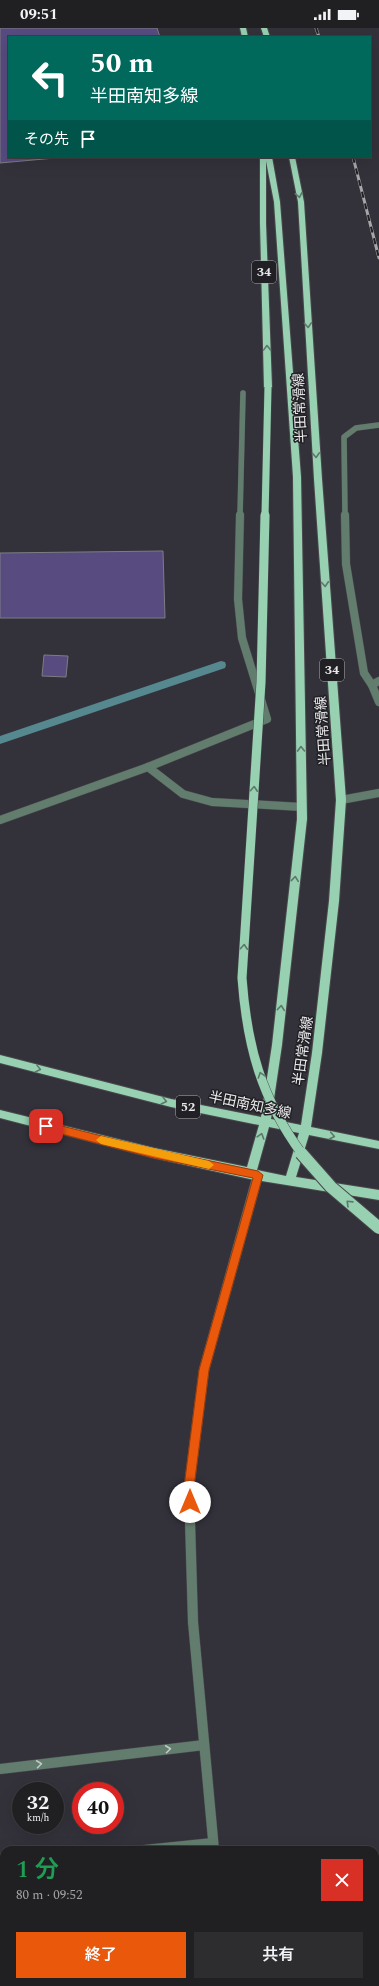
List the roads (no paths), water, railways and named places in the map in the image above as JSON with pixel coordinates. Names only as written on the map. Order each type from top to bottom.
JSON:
[{"type":"main road","name":"34","points":[[263,158],[263,223],[268,387],[261,682],[242,978],[245,1017],[269,1100],[294,1143],[326,1181],[360,1214],[379,1228]]},
{"type":"main road","name":"半田常滑線","points":[[254,1174],[265,1122],[277,1045],[302,807],[297,477],[277,202],[269,158]]},
{"type":"main road","name":"半田常滑線","points":[[290,1181],[305,1131],[317,1053],[334,901],[341,800],[318,479],[301,202],[292,158]]},
{"type":"main road","name":"半田南知多線","points":[[0,1059],[172,1103],[379,1145]]},
{"type":"main road","points":[[0,1114],[154,1154],[290,1181],[379,1195]]},
{"type":"street","points":[[0,820],[148,767],[267,719],[242,638],[238,599],[243,393]]},
{"type":"street","points":[[379,425],[356,428],[344,437],[346,564],[364,673],[372,685],[379,702]]},
{"type":"street","points":[[372,685],[379,681]]},
{"type":"street","points":[[148,767],[183,794],[212,802],[302,807]]},
{"type":"street","points":[[341,800],[379,793]]},
{"type":"street","points":[[213,1846],[193,1622],[189,1487],[204,1370],[254,1174]]},
{"type":"street","points":[[0,1769],[204,1745]]},
{"type":"waterway","points":[[0,740],[221,665]]},
{"type":"railway","points":[[316,28],[319,36]]},
{"type":"railway","points":[[353,158],[379,258]]}]
